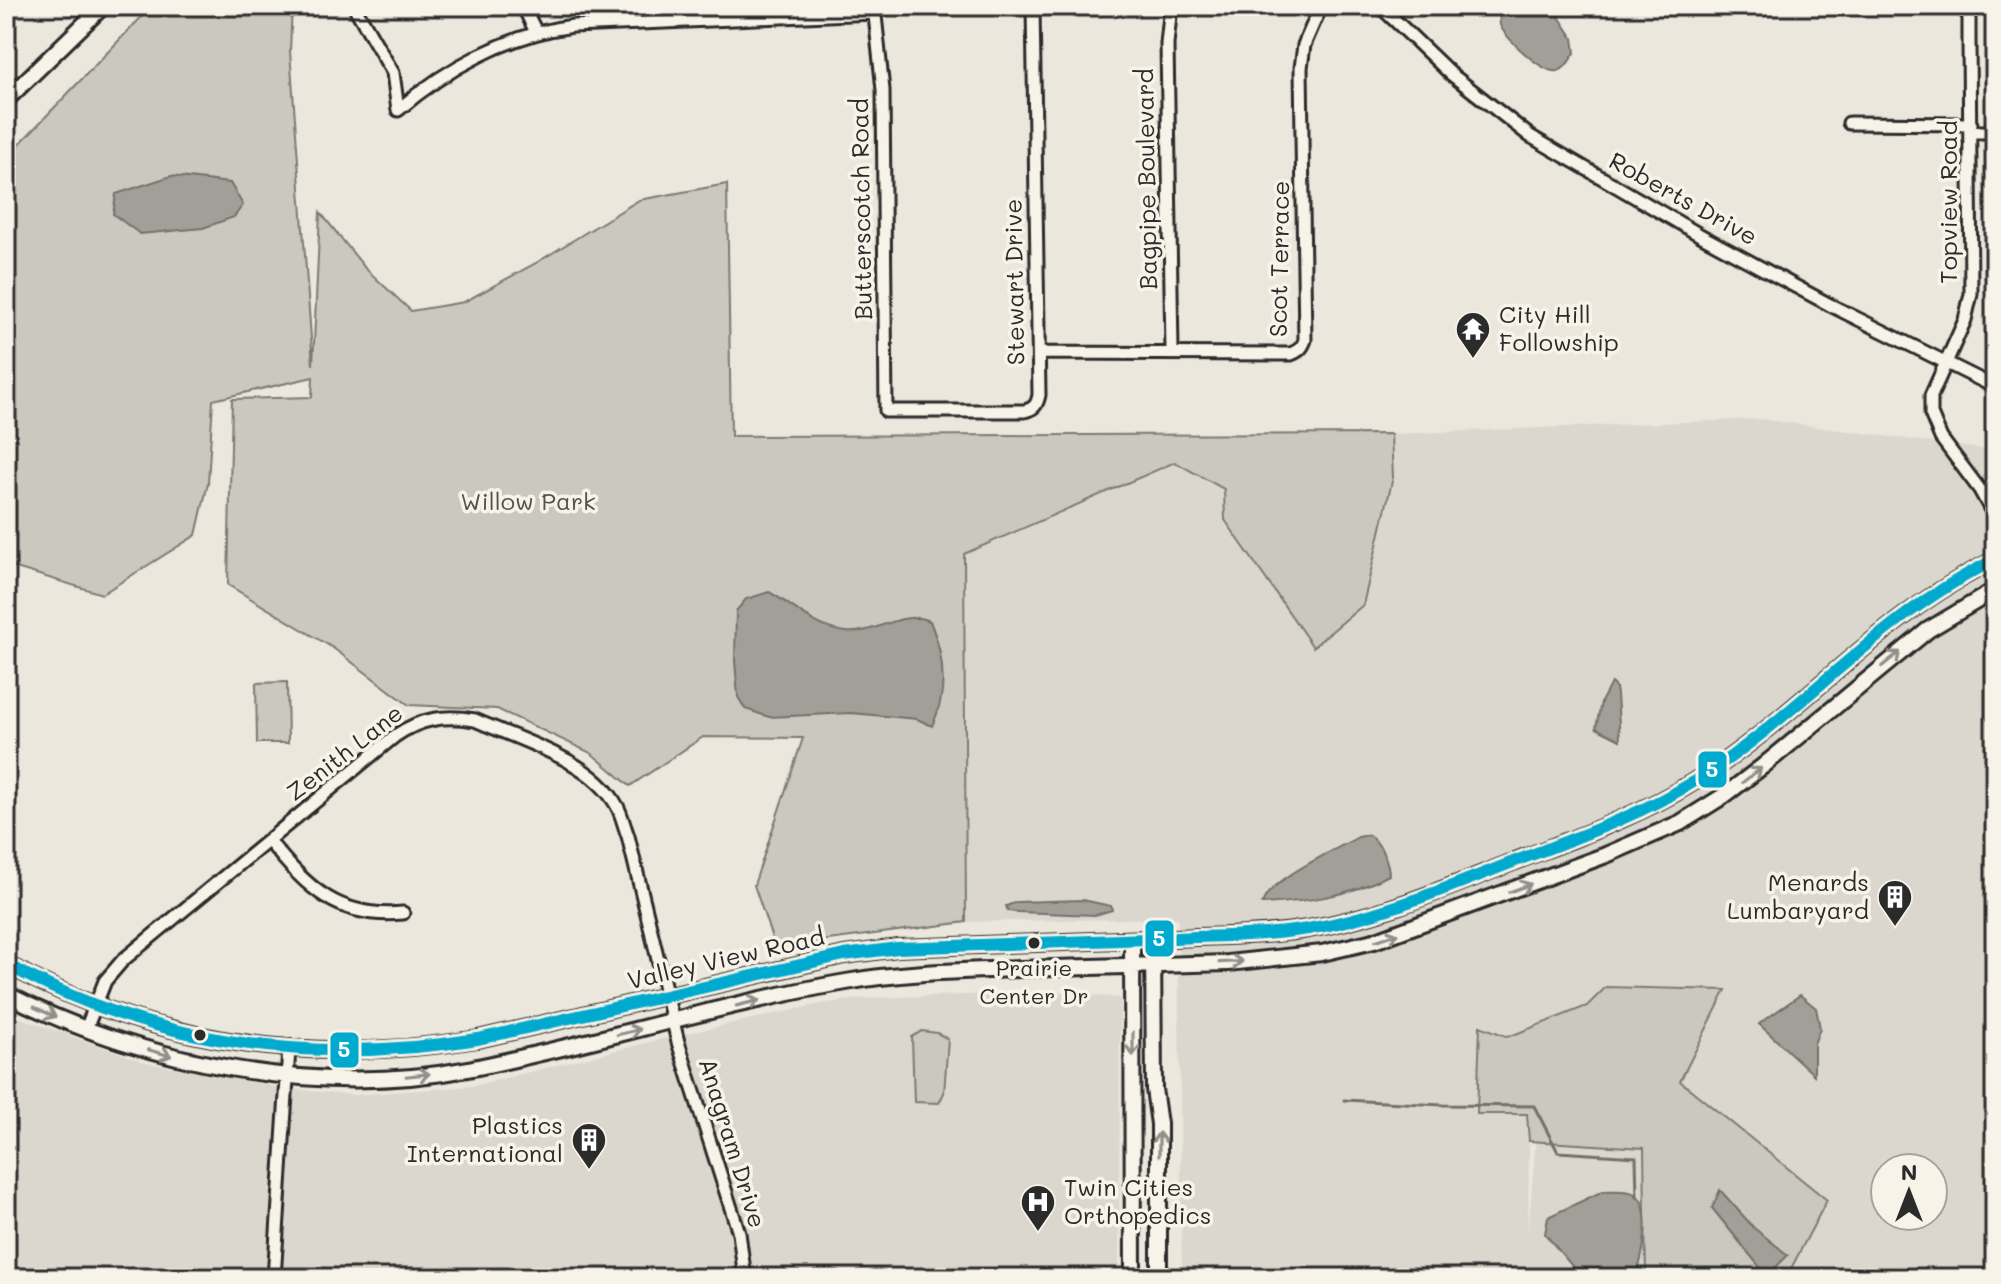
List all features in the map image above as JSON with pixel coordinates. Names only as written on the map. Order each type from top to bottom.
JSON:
[{"type":"main road","points":[[6,100],[103,6]]},
{"type":"main road","name":"Valley View Road","points":[[6,964],[94,1006],[222,1041],[350,1052],[433,1047],[523,1030],[844,955],[898,948],[1132,940],[1307,929],[1362,917],[1439,892],[1650,807],[1730,758],[1857,652],[1942,588],[1995,560]]},
{"type":"main road","name":"Valley View Road","points":[[6,994],[115,1041],[176,1058],[288,1075],[407,1076],[466,1069],[850,981],[954,972],[1265,960],[1326,952],[1374,941],[1648,838],[1680,823],[1725,795],[1928,630],[1995,590]]},
{"type":"main road","points":[[1153,939],[1154,1089],[1159,1124],[1159,1278]]},
{"type":"main road","points":[[1132,940],[1133,1278]]},
{"type":"street","points":[[354,6],[393,73],[398,110],[420,91],[503,45],[536,32],[573,26],[874,10]]},
{"type":"street","points":[[523,6],[536,32]]},
{"type":"street","points":[[692,6],[692,19]]},
{"type":"street","name":"Stewart Drive","points":[[886,411],[1032,409],[1039,395],[1033,6]]},
{"type":"street","name":"Bagpipe Boulevard","points":[[1171,6],[1167,44],[1172,351]]},
{"type":"street","name":"Scot Terrace","points":[[1039,353],[1172,351],[1291,354],[1303,346],[1301,68],[1303,47],[1321,6]]},
{"type":"street","name":"Roberts Drive","points":[[1380,6],[1451,74],[1530,136],[1700,235],[1945,364],[1995,387]]},
{"type":"street","name":"Butterscotch Road","points":[[874,10],[883,90],[886,411]]},
{"type":"street","name":"Topview Road","points":[[1967,10],[1971,294],[1965,320],[1931,396],[1935,426],[1995,517]]},
{"type":"street","points":[[1849,123],[1971,128],[1995,132]]},
{"type":"street","name":"Zenith Lane","points":[[86,1029],[105,981],[123,960],[409,726],[440,718],[475,720],[583,769],[611,797],[628,836],[673,1022]]},
{"type":"street","points":[[269,841],[289,866],[314,889],[336,903],[359,913],[403,913]]},
{"type":"street","name":"Anagram Drive","points":[[673,1022],[739,1233],[745,1278]]},
{"type":"street","points":[[274,1278],[289,1049]]},
{"type":"shaded area","points":[[1502,6],[1560,6],[1558,15],[1573,38],[1575,53],[1566,66],[1552,71],[1516,46],[1500,25]]},
{"type":"shaded area","points":[[171,176],[230,183],[243,205],[234,217],[203,228],[140,234],[113,214],[116,194]]},
{"type":"shaded area","points":[[1760,419],[1995,451],[1995,1278],[1182,1278],[1178,918],[965,922],[964,555],[1175,462],[1225,489],[1225,520],[1314,647],[1388,499],[1391,434]],"holes":[[[1528,1114],[1538,1114],[1528,1235]]]},
{"type":"shaded area","points":[[769,592],[815,622],[846,632],[867,630],[909,618],[930,621],[939,647],[943,673],[941,700],[932,726],[917,719],[851,713],[769,717],[745,709],[738,697],[736,611],[746,599]]},
{"type":"shaded area","points":[[1611,683],[1617,694],[1620,740],[1596,728],[1601,702]]},
{"type":"shaded area","points":[[1369,835],[1383,853],[1389,875],[1327,897],[1262,904],[1276,885],[1289,876],[1358,837]]},
{"type":"shaded area","points":[[1083,900],[1111,906],[1112,910],[1095,915],[1017,912],[1008,911],[1006,906],[1017,902]]},
{"type":"shaded area","points":[[1059,992],[1120,998],[1119,1278],[6,1278],[6,1013],[148,1063],[283,1088],[354,1095],[473,1086],[820,1004],[866,998]]},
{"type":"shaded area","points":[[1800,995],[1816,1008],[1820,1028],[1814,1044],[1814,1075],[1759,1024]]},
{"type":"shaded area","points":[[1720,1190],[1754,1228],[1788,1255],[1767,1276],[1712,1208]]},
{"type":"shaded area","points":[[1603,1191],[1628,1191],[1641,1200],[1645,1234],[1635,1278],[1582,1278],[1545,1234],[1548,1217]]},
{"type":"green space","name":"Willow Park","points":[[152,6],[292,6],[290,51],[313,365],[320,212],[365,268],[411,311],[464,302],[536,263],[639,200],[727,184],[731,436],[1391,434],[1393,477],[1363,605],[1313,647],[1225,520],[1224,489],[1175,462],[964,554],[966,922],[775,947],[754,885],[803,738],[703,737],[630,786],[591,753],[497,709],[409,705],[333,648],[228,585],[232,399],[312,397],[313,377],[213,400],[208,483],[196,535],[102,594],[6,565],[6,158]]},
{"type":"green space","points":[[287,682],[288,743],[257,743],[256,683]]},
{"type":"green space","points":[[1606,987],[1726,990],[1680,1081],[1827,1200],[1786,1278],[1646,1278],[1644,1148],[1529,1141],[1527,1114],[1477,1114],[1480,1026],[1506,1036],[1513,1035],[1587,1006]]},
{"type":"green space","points":[[922,1031],[937,1033],[948,1039],[944,1093],[939,1103],[914,1102],[912,1037]]},
{"type":"waterway","points":[[1344,1100],[1534,1106],[1558,1152],[1636,1157],[1637,1197]]},
{"type":"transit line","name":"5","points":[[6,964],[62,992],[119,1014],[177,1030],[236,1042],[355,1050],[416,1047],[478,1039],[844,955],[898,948],[1242,935],[1335,924],[1438,891],[1606,826],[1674,794],[1734,755],[1915,608],[1995,560]]},
{"type":"place","name":"City Hill Followship","points":[[1473,360]]},
{"type":"place","name":"Menards Lumbaryard","points":[[1895,928]]},
{"type":"place","name":"Prairie Center Dr","points":[[1034,943]]},
{"type":"place","name":"Plastics International","points":[[589,1171]]},
{"type":"place","name":"Twin Cities Orthopedics","points":[[1038,1233]]}]
